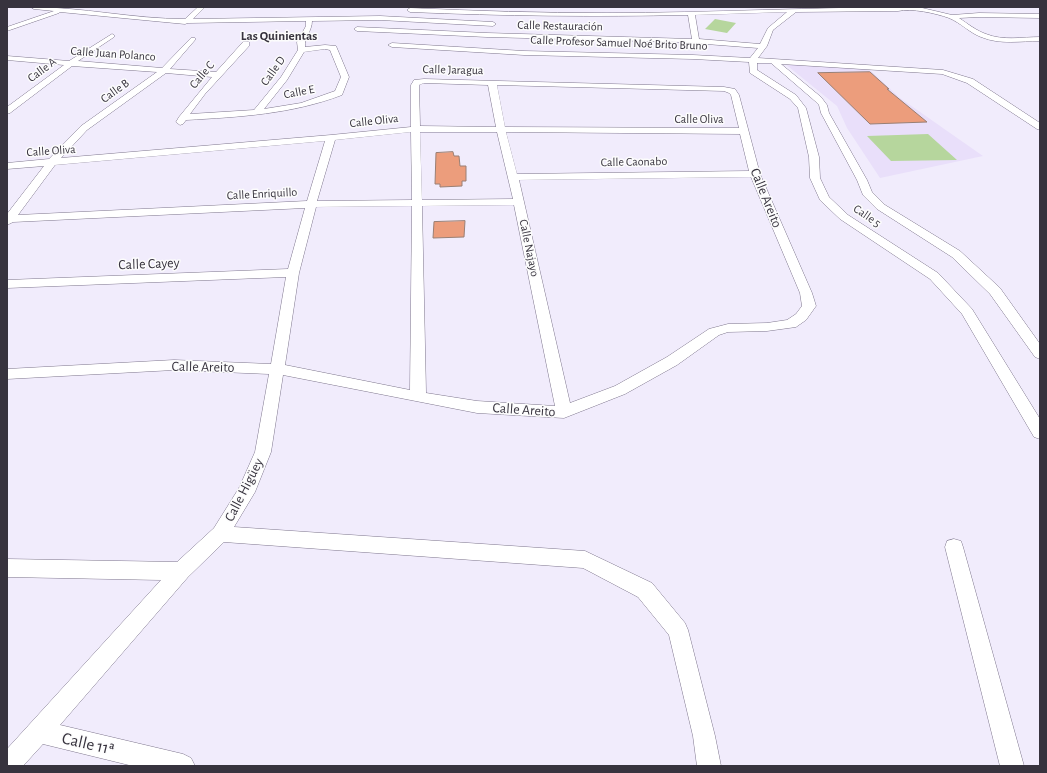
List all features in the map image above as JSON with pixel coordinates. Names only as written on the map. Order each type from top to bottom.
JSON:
[{"type":"street","points":[[34,7],[164,22],[309,18],[380,18],[493,24]]},
{"type":"street","points":[[184,22],[202,7]]},
{"type":"street","points":[[393,30],[409,8],[499,14],[608,15],[853,8],[898,9],[909,7],[952,17],[993,15],[1040,16]]},
{"type":"street","points":[[7,28],[61,10]]},
{"type":"street","points":[[753,60],[763,46],[770,29],[794,10]]},
{"type":"street","points":[[691,13],[696,41]]},
{"type":"street","points":[[480,49],[499,14]]},
{"type":"street","points":[[952,17],[982,35],[989,37],[1004,39],[1040,39]]},
{"type":"street","name":"Calle D","points":[[257,112],[284,78],[302,50],[302,42],[309,26],[309,18]]},
{"type":"street","name":"Calle Restauración","points":[[357,29],[487,35],[682,48],[696,41],[763,46]]},
{"type":"street","name":"Calle Profesor Samuel Noé Brito Bruno","points":[[402,31],[390,47],[480,49],[524,53],[682,48],[753,60],[845,64],[943,72],[970,81],[1040,127]]},
{"type":"street","name":"Calle A","points":[[7,111],[71,63],[112,36]]},
{"type":"street","name":"Calle B","points":[[8,220],[51,163],[84,128],[165,70],[193,39]]},
{"type":"street","name":"Calle C","points":[[181,120],[246,44]]},
{"type":"street","name":"Calle E","points":[[181,120],[257,112],[325,99],[338,93],[345,77],[334,48],[325,47],[302,50]]},
{"type":"street","name":"Calle Juan Polanco","points":[[7,58],[218,75]]},
{"type":"street","name":"Calle 5","points":[[753,60],[753,71],[793,98],[802,108],[814,157],[815,178],[824,198],[844,216],[934,276],[944,286],[967,312],[1040,433]]},
{"type":"street","points":[[773,61],[818,99],[867,192],[881,207],[956,254],[994,291],[1040,354]]},
{"type":"street","name":"Calle Jaragua","points":[[418,397],[415,129],[415,85],[417,82],[724,89],[732,91]]},
{"type":"street","name":"Calle Najayo","points":[[492,83],[501,130],[519,202],[564,412]]},
{"type":"street","name":"Calle Areito","points":[[7,374],[174,365],[277,369],[477,407],[564,412],[620,390],[672,361],[714,332],[728,328],[767,327],[791,324],[801,317],[809,306],[806,293],[755,174],[735,95],[732,91]]},
{"type":"street","name":"Calle Oliva","points":[[7,166],[331,138],[415,129],[744,131]]},
{"type":"street","name":"Calle Higüey","points":[[7,766],[39,732],[181,571],[220,534],[246,492],[264,452],[293,273],[311,204],[331,138]]},
{"type":"street","name":"Calle Caonabo","points":[[513,177],[755,174]]},
{"type":"street","name":"Calle Enriquillo","points":[[8,220],[311,204],[519,202]]},
{"type":"street","name":"Calle Cayey","points":[[7,284],[293,273]]},
{"type":"street","points":[[220,534],[585,560],[645,590],[678,630],[704,736],[709,766]]},
{"type":"street","points":[[954,547],[1012,766]]},
{"type":"street","points":[[7,568],[181,571]]},
{"type":"street","name":"Calle 11ª","points":[[39,732],[183,766]]},
{"type":"shaded area","points":[[784,63],[869,69],[900,98],[983,156],[880,178],[847,128],[837,106]]},
{"type":"green space","points":[[715,19],[736,23],[727,33],[705,29]]},
{"type":"green space","points":[[928,134],[957,160],[891,161],[867,136]]},
{"type":"building","points":[[870,72],[889,89],[887,89],[927,122],[870,124],[818,73]]},
{"type":"building","points":[[453,152],[454,156],[459,156],[460,166],[466,166],[466,181],[462,181],[462,186],[440,187],[440,184],[435,184],[436,153]]},
{"type":"building","points":[[465,221],[464,237],[433,238],[434,222]]},
{"type":"district","name":"Las Quinientas","points":[[279,36]]}]
